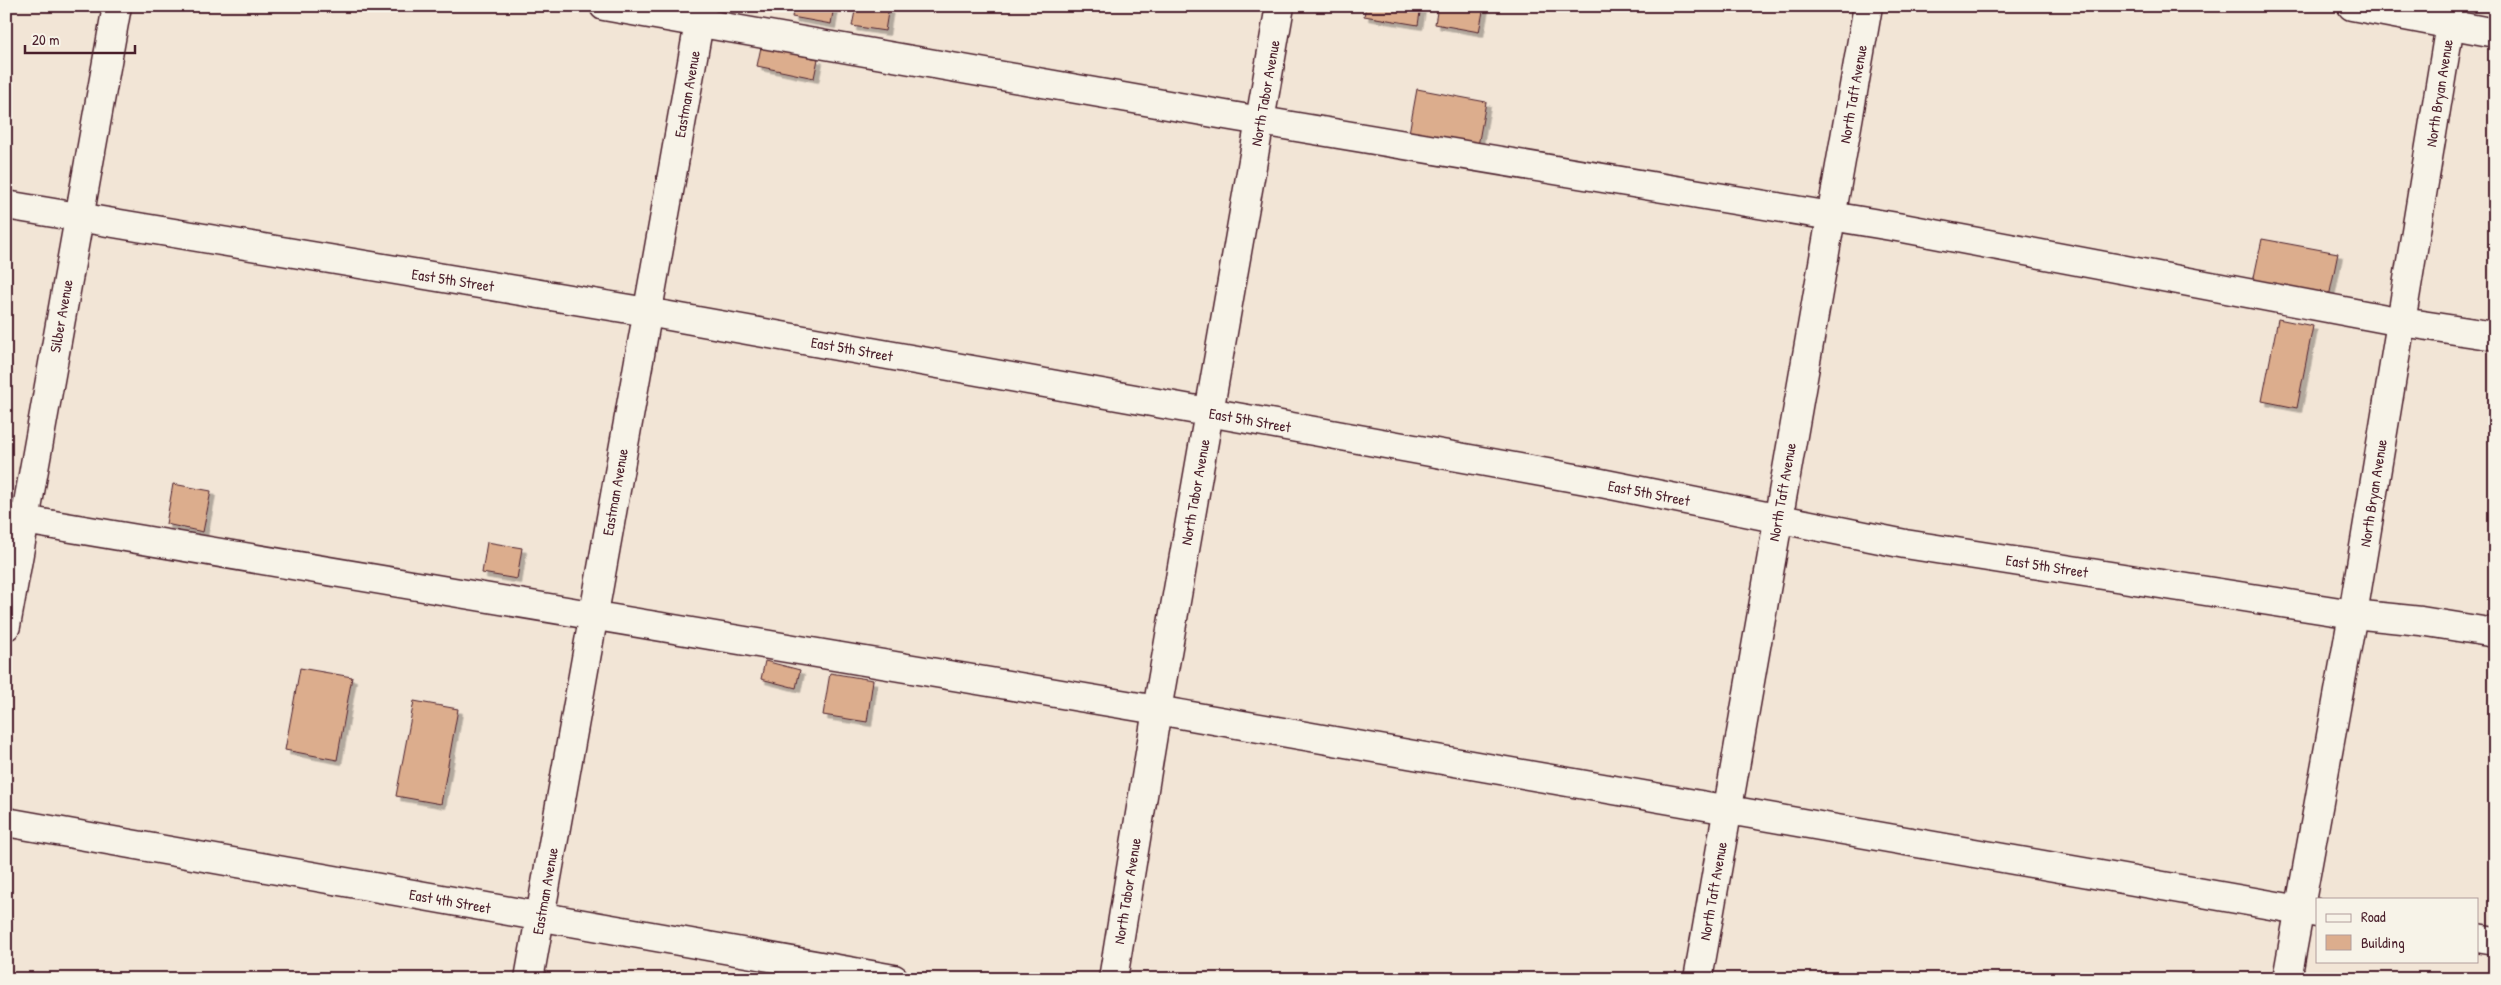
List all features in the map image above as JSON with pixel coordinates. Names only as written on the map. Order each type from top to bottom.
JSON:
[{"type":"street","name":"Silber Avenue","points":[[6,626],[16,519],[79,217],[117,6]]},
{"type":"street","points":[[604,6],[701,15],[1260,121],[1903,228],[2402,322],[2495,336]]},
{"type":"street","name":"North Tabor Avenue","points":[[1113,979],[1208,412],[1280,6]]},
{"type":"street","name":"North Taft Avenue","points":[[1698,979],[1868,6]]},
{"type":"street","points":[[2352,6],[2452,16],[2495,33]]},
{"type":"street","name":"Eastman Avenue","points":[[529,979],[701,15]]},
{"type":"street","name":"North Bryan Avenue","points":[[2287,979],[2309,912],[2353,614],[2452,16]]},
{"type":"street","name":"East 5th Street","points":[[6,205],[647,312],[1208,412],[1586,480],[1905,544],[2353,614],[2495,633]]},
{"type":"street","points":[[16,519],[1157,710],[2309,912]]},
{"type":"street","name":"East 4th Street","points":[[6,822],[894,979]]},
{"type":"street","points":[[2478,938],[2495,941]]},
{"type":"building","points":[[794,6],[834,6],[831,24],[792,17]]},
{"type":"building","points":[[856,6],[889,6],[885,31],[852,26]]},
{"type":"building","points":[[1366,6],[1421,6],[1418,25],[1364,16]]},
{"type":"building","points":[[1438,6],[1484,6],[1479,32],[1435,24]]},
{"type":"building","points":[[761,47],[818,59],[814,78],[757,66]]},
{"type":"building","points":[[1417,89],[1486,102],[1478,146],[1409,133]]},
{"type":"building","points":[[2262,239],[2338,253],[2329,297],[2253,282]]},
{"type":"building","points":[[2278,319],[2313,326],[2297,408],[2262,401]]},
{"type":"building","points":[[173,484],[211,491],[203,532],[166,524]]},
{"type":"building","points":[[487,542],[522,548],[517,579],[482,573]]},
{"type":"building","points":[[765,661],[800,670],[796,688],[761,679]]},
{"type":"building","points":[[300,668],[352,677],[337,760],[285,750]]},
{"type":"building","points":[[830,673],[873,680],[867,722],[823,715]]},
{"type":"building","points":[[414,701],[458,709],[441,804],[396,796]]}]
